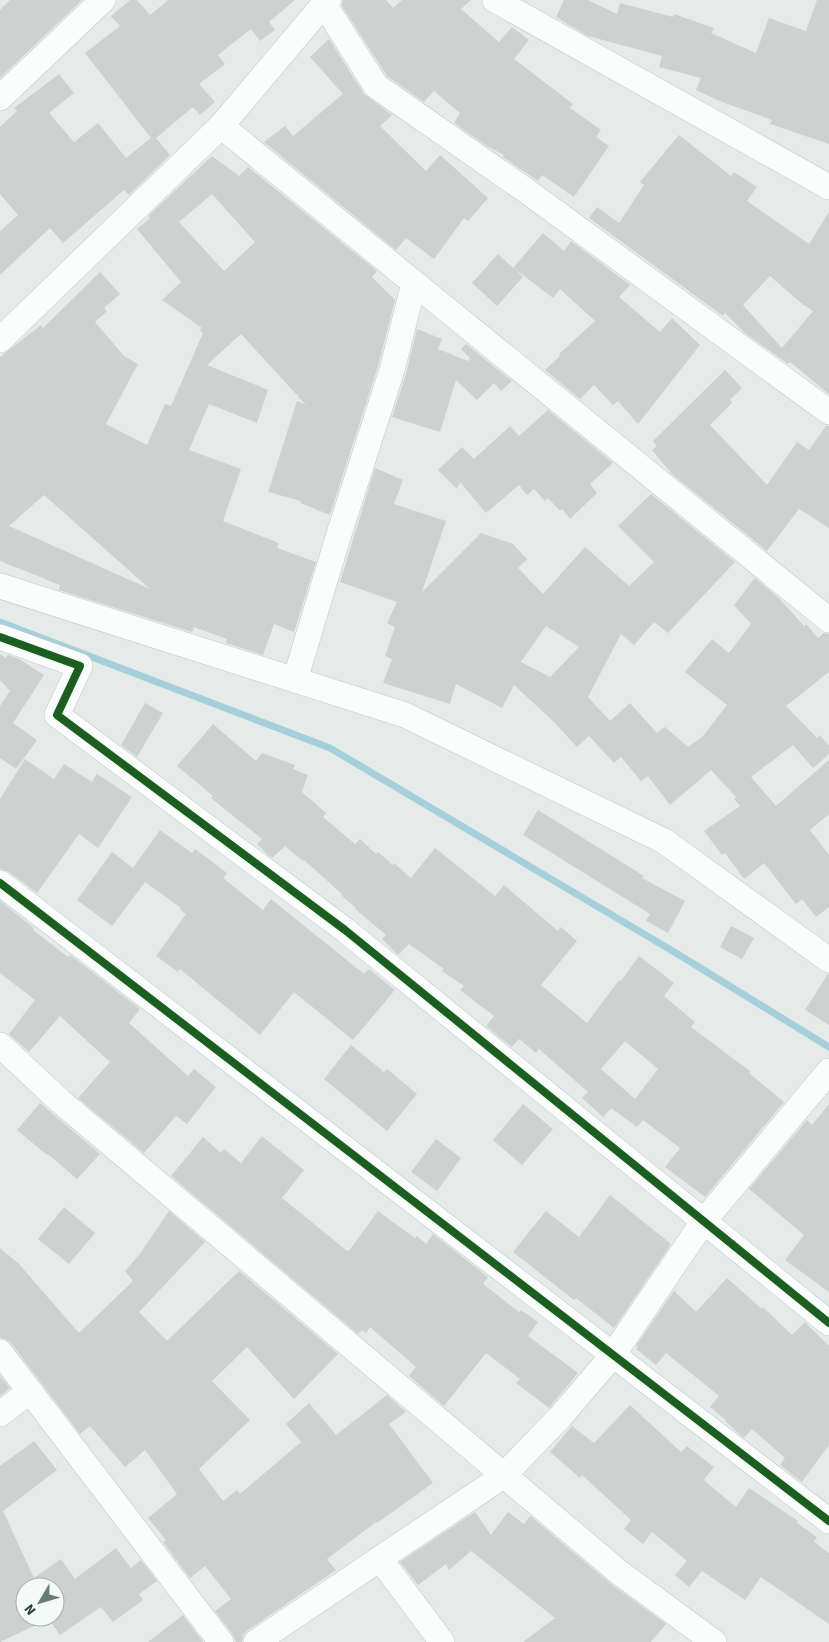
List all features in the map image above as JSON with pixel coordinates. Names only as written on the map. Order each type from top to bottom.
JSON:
[{"type":"street","points":[[0,98],[103,0]]},
{"type":"street","points":[[496,0],[829,186]]},
{"type":"street","points":[[0,340],[221,126],[326,2],[376,86],[528,192],[829,412]]},
{"type":"street","points":[[221,126],[829,620]]},
{"type":"street","points":[[295,680],[339,534],[392,370],[414,283]]},
{"type":"street","points":[[0,586],[405,715],[664,841],[829,960]]},
{"type":"street","points":[[0,637],[80,666],[58,715],[346,930],[829,1323]]},
{"type":"street","points":[[0,883],[829,1521]]},
{"type":"street","points":[[0,1045],[60,1101],[503,1476],[620,1573],[714,1642]]},
{"type":"street","points":[[256,1642],[503,1476],[560,1417],[613,1355],[703,1222],[823,1078]]},
{"type":"street","points":[[0,1352],[221,1642]]},
{"type":"street","points":[[0,1414],[30,1391]]},
{"type":"street","points":[[380,1559],[442,1642]]},
{"type":"building","points":[[10,0],[82,0],[0,78],[0,10]]},
{"type":"building","points":[[130,0],[137,0],[150,15],[168,0],[295,0],[269,22],[275,30],[260,41],[251,29],[218,55],[225,64],[199,84],[215,102],[200,115],[193,107],[156,138],[170,155],[129,195],[124,190],[63,243],[50,228],[0,275],[0,231],[18,215],[0,194],[0,127],[17,111],[14,108],[59,74],[74,93],[49,113],[74,142],[98,123],[126,158],[151,138],[85,53],[120,26],[111,16]]},
{"type":"building","points":[[343,0],[386,0],[393,8],[402,0],[471,0],[461,9],[499,42],[512,27],[529,40],[514,59],[573,104],[570,108],[601,130],[596,137],[609,146],[574,197],[542,175],[538,181],[503,157],[504,155],[487,146],[454,123],[460,113],[434,91],[424,102],[387,76],[342,6]]},
{"type":"building","points":[[564,0],[588,0],[617,14],[620,3],[673,17],[674,14],[714,28],[711,33],[756,53],[769,18],[806,31],[817,0],[829,0],[829,144],[770,124],[772,120],[722,102],[696,90],[701,78],[659,67],[662,56],[588,36],[556,17]]},
{"type":"building","points":[[329,39],[364,94],[392,115],[380,126],[426,171],[440,155],[488,198],[468,221],[464,218],[434,259],[406,238],[396,250],[264,142],[285,126],[293,136],[343,94],[310,57]]},
{"type":"building","points":[[679,135],[731,176],[734,172],[757,187],[747,201],[809,244],[829,212],[829,394],[790,362],[788,364],[745,333],[725,313],[723,316],[589,218],[597,207],[619,223],[644,185],[640,182]],"holes":[[[770,276],[813,311],[782,348],[743,305]]]},
{"type":"building","points":[[212,156],[239,176],[248,167],[377,271],[372,277],[395,300],[378,366],[330,515],[300,503],[301,501],[268,492],[297,401],[306,405],[298,397],[299,395],[241,334],[207,365],[268,390],[257,423],[209,404],[189,450],[241,469],[223,521],[279,543],[277,548],[316,562],[294,632],[274,624],[263,655],[226,643],[227,639],[194,627],[192,632],[59,590],[60,585],[0,561],[0,357],[41,325],[43,328],[100,272],[120,294],[104,308],[107,311],[95,322],[124,356],[138,364],[106,424],[147,445],[165,404],[171,406],[203,333],[199,330],[202,328],[162,300],[181,282],[137,229],[150,218],[148,216]],"holes":[[[212,194],[255,242],[224,271],[179,222]],[[44,495],[150,589],[9,526]]]},
{"type":"building","points":[[543,233],[564,251],[571,241],[630,285],[619,297],[660,332],[672,318],[700,345],[638,424],[618,401],[613,405],[594,385],[580,399],[545,370],[560,356],[559,354],[595,321],[560,289],[553,298],[515,269],[523,277],[497,306],[472,283],[498,254],[513,268]]},
{"type":"building","points":[[417,329],[442,339],[438,349],[468,361],[470,358],[461,349],[466,344],[512,381],[501,391],[494,383],[477,400],[456,380],[440,432],[392,417],[406,374]]},
{"type":"building","points":[[725,370],[742,388],[730,400],[732,403],[710,425],[767,485],[797,442],[809,450],[826,426],[829,426],[829,528],[799,509],[767,551],[672,474],[652,450],[657,446],[653,441]]},
{"type":"building","points":[[548,410],[613,463],[590,484],[597,493],[570,519],[562,509],[560,511],[548,498],[545,501],[534,489],[527,495],[519,485],[486,513],[460,482],[457,489],[438,470],[462,447],[474,459],[510,426],[519,436]]},
{"type":"building","points":[[375,468],[403,480],[394,504],[446,521],[422,592],[481,533],[513,544],[527,559],[518,568],[543,594],[585,547],[629,586],[654,562],[618,526],[651,494],[735,562],[668,633],[654,622],[634,645],[621,634],[588,697],[610,721],[630,703],[657,733],[665,727],[688,747],[703,736],[727,705],[685,672],[712,639],[729,653],[751,624],[734,605],[755,578],[779,598],[804,626],[806,624],[818,638],[824,633],[829,634],[829,672],[786,706],[817,738],[820,735],[829,746],[829,754],[813,768],[793,745],[751,777],[776,806],[829,760],[829,814],[810,830],[829,855],[829,907],[816,917],[802,899],[796,904],[764,863],[744,879],[725,853],[722,855],[704,831],[740,806],[734,799],[736,797],[711,770],[670,805],[648,776],[641,781],[621,757],[614,763],[589,736],[577,747],[553,721],[514,685],[502,708],[456,684],[450,704],[383,683],[392,659],[385,656],[395,627],[387,623],[397,602],[340,582]],"holes":[[[546,626],[579,647],[550,677],[521,662]]]},
{"type":"building","points":[[0,654],[6,658],[8,655],[19,659],[44,675],[13,723],[37,740],[16,769],[0,758],[0,706],[10,691],[0,680]]},
{"type":"building","points":[[145,703],[163,713],[137,757],[121,745]]},
{"type":"building","points":[[213,724],[256,761],[262,753],[295,765],[293,769],[308,775],[302,792],[326,813],[323,817],[355,844],[360,839],[376,854],[378,852],[411,878],[435,848],[495,896],[504,885],[558,931],[561,927],[577,941],[541,985],[587,1023],[639,956],[674,983],[664,996],[695,1022],[691,1027],[751,1072],[749,1073],[784,1102],[705,1197],[665,1167],[680,1148],[643,1120],[637,1127],[611,1108],[603,1117],[582,1098],[588,1092],[539,1049],[536,1053],[519,1039],[512,1047],[486,1026],[494,1016],[460,990],[464,986],[442,971],[444,969],[409,944],[398,955],[382,939],[386,935],[355,909],[342,894],[304,860],[285,846],[272,858],[257,844],[262,839],[211,798],[213,796],[177,766]],"holes":[[[625,1041],[658,1069],[635,1099],[601,1069]]]},
{"type":"building","points":[[25,759],[54,779],[64,764],[92,782],[97,774],[132,797],[98,848],[79,834],[37,893],[9,872],[0,869],[0,799]]},
{"type":"building","points":[[538,810],[644,876],[642,878],[685,901],[668,933],[646,921],[650,914],[523,835]]},
{"type":"building","points":[[160,830],[192,853],[195,849],[227,873],[223,878],[263,910],[271,899],[364,974],[369,969],[395,990],[353,1040],[294,992],[260,1035],[180,969],[178,972],[156,956],[186,914],[180,910],[181,908],[145,882],[112,926],[77,900],[112,852],[133,868]]},
{"type":"building","points":[[0,901],[68,957],[70,955],[140,1009],[129,1023],[188,1076],[194,1069],[216,1087],[187,1124],[176,1116],[144,1153],[78,1098],[110,1062],[60,1016],[29,1052],[9,1034],[35,1000],[0,973]]},
{"type":"building","points":[[731,926],[754,938],[742,959],[720,947]]},
{"type":"building","points":[[829,974],[829,1025],[805,1010]]},
{"type":"building","points":[[351,1045],[384,1072],[387,1069],[417,1094],[387,1131],[324,1079]]},
{"type":"building","points":[[40,1103],[100,1154],[77,1179],[17,1130]]},
{"type":"building","points":[[523,1104],[553,1129],[522,1165],[493,1140]]},
{"type":"building","points":[[829,1104],[829,1292],[785,1260],[804,1235],[749,1189],[807,1120],[812,1125]]},
{"type":"building","points":[[262,1136],[304,1170],[282,1198],[346,1250],[349,1251],[378,1211],[426,1244],[433,1234],[488,1277],[483,1284],[519,1312],[521,1310],[538,1322],[528,1336],[578,1373],[549,1408],[516,1383],[520,1379],[486,1353],[444,1406],[409,1376],[416,1367],[370,1327],[366,1333],[362,1330],[358,1334],[171,1176],[203,1137],[221,1153],[224,1149],[241,1163]]},
{"type":"building","points":[[436,1139],[461,1158],[437,1191],[411,1172]]},
{"type":"building","points":[[610,1195],[671,1244],[614,1328],[576,1298],[574,1300],[513,1252],[546,1211],[579,1237]]},
{"type":"building","points":[[64,1207],[95,1233],[69,1264],[38,1239]]},
{"type":"building","points":[[169,1211],[205,1242],[139,1312],[167,1341],[239,1271],[338,1354],[294,1399],[247,1347],[212,1381],[250,1420],[199,1469],[223,1501],[237,1490],[240,1494],[301,1442],[286,1424],[309,1403],[336,1435],[387,1395],[406,1412],[389,1424],[433,1483],[376,1522],[327,1559],[336,1570],[248,1630],[243,1635],[242,1642],[236,1642],[232,1633],[215,1611],[231,1599],[205,1566],[190,1578],[163,1542],[166,1540],[148,1518],[177,1494],[145,1450],[125,1467],[90,1426],[80,1434],[11,1343],[6,1339],[0,1338],[0,1248],[18,1263],[79,1333],[133,1281],[125,1271],[139,1255]]},
{"type":"building","points":[[727,1278],[762,1309],[763,1307],[792,1335],[805,1322],[829,1346],[829,1445],[802,1482],[780,1465],[785,1458],[752,1429],[744,1438],[710,1407],[719,1396],[666,1353],[656,1365],[636,1349],[638,1347],[636,1346],[674,1291],[696,1312]]},
{"type":"building","points":[[0,1376],[10,1388],[0,1396]]},
{"type":"building","points":[[630,1405],[681,1452],[687,1446],[714,1467],[704,1480],[736,1507],[749,1488],[798,1521],[797,1523],[817,1537],[814,1542],[829,1553],[829,1624],[761,1577],[745,1600],[702,1571],[689,1587],[675,1575],[687,1561],[652,1532],[643,1544],[624,1529],[631,1520],[582,1475],[580,1478],[550,1452],[572,1426],[594,1443]]},
{"type":"building","points":[[34,1441],[57,1470],[3,1511],[34,1577],[15,1577],[15,1627],[32,1627],[0,1642],[0,1466]]},
{"type":"building","points":[[475,1512],[491,1535],[508,1512],[524,1524],[530,1516],[611,1584],[666,1624],[651,1642],[523,1642],[555,1618],[471,1551],[449,1570],[446,1564],[418,1585],[400,1562]]},
{"type":"building","points":[[116,1548],[131,1568],[141,1560],[157,1581],[139,1594],[143,1600],[113,1622],[101,1607],[60,1635],[54,1627],[65,1627],[65,1577],[35,1577],[61,1559],[75,1579]]},
{"type":"building","points":[[183,1615],[203,1642],[148,1642]]},
{"type":"waterway","points":[[0,622],[330,748],[676,953],[829,1047]]},
{"type":"cycle path","points":[[0,637],[80,666],[57,715],[345,930],[829,1323]]},
{"type":"cycle path","points":[[0,883],[829,1521]]}]
